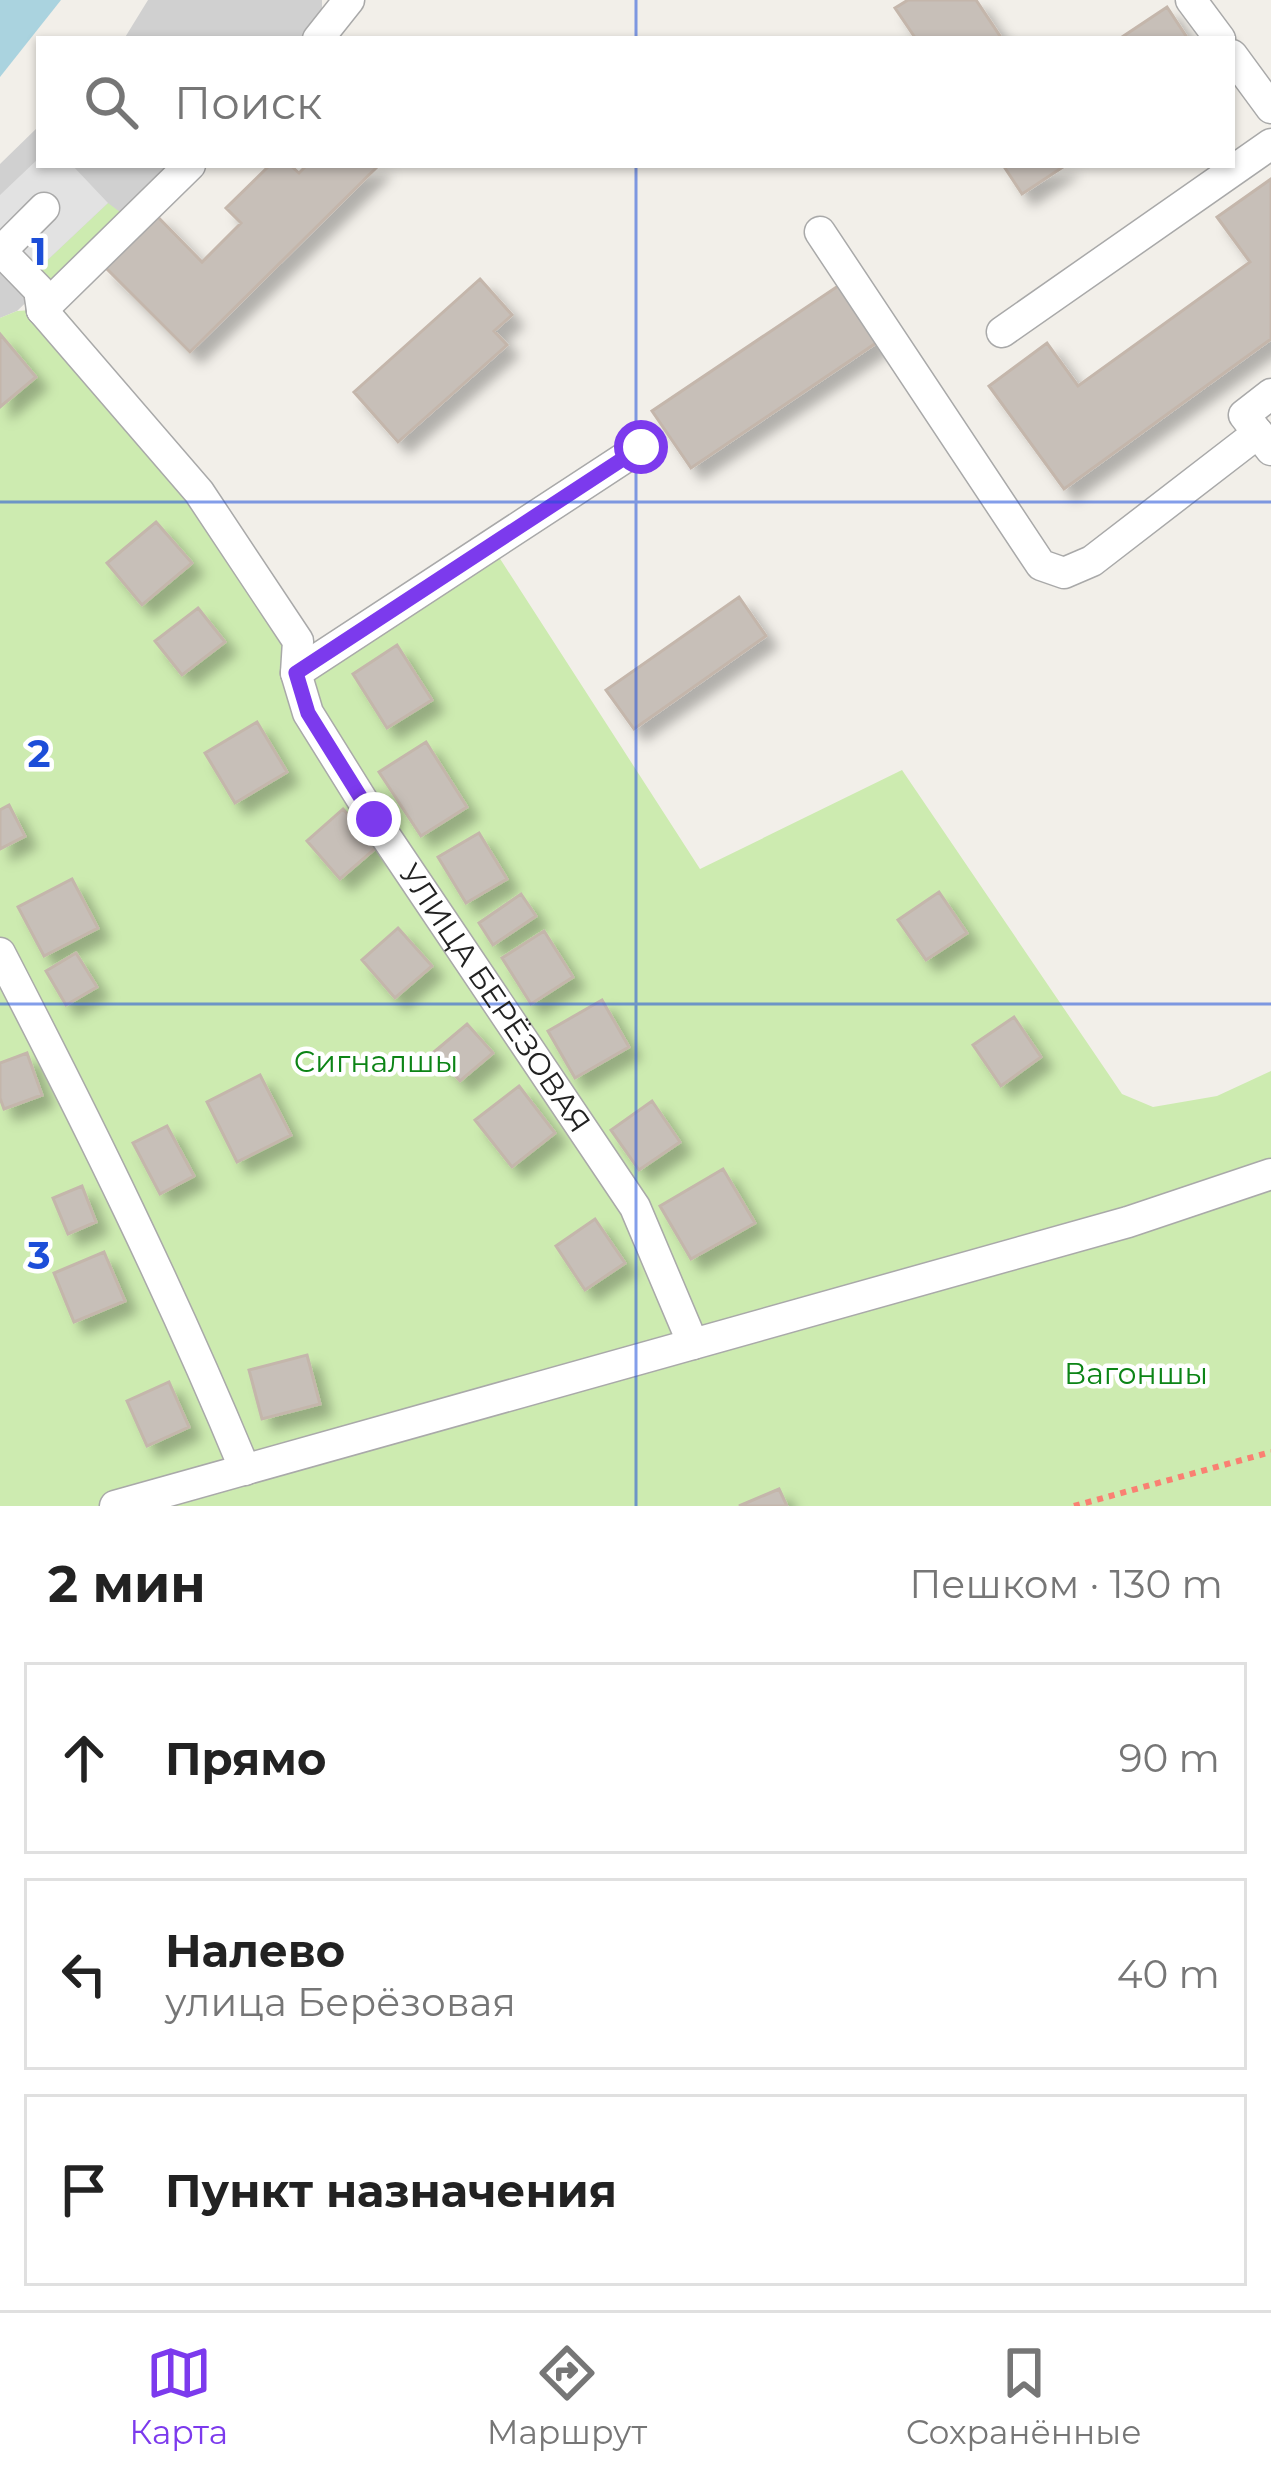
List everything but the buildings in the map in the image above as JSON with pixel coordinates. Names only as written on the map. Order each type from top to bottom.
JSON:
[{"type":"street","points":[[320,36],[349,0]]},
{"type":"street","points":[[1192,0],[1218,36]]},
{"type":"street","points":[[1235,59],[1271,107]]},
{"type":"street","points":[[1002,332],[1271,144]]},
{"type":"street","points":[[42,310],[187,168]]},
{"type":"street","name":"УЛИЦА БЕРЁЗОВАЯ","points":[[44,208],[1,250],[39,290],[42,310],[199,492],[298,641],[296,673],[308,713],[635,1207],[693,1344]]},
{"type":"street","points":[[820,232],[1041,565],[1064,573],[1092,561],[1265,442],[1244,415],[1271,394]]},
{"type":"street","points":[[296,673],[641,447]]},
{"type":"street","points":[[0,953],[80,1106],[189,1334],[245,1470]]},
{"type":"street","points":[[115,1506],[1128,1222],[1271,1174]]},
{"type":"path","points":[[1074,1506],[1271,1452]]},
{"type":"shaded area","points":[[148,0],[322,0],[322,19],[304,36],[126,36]]},
{"type":"shaded area","points":[[36,129],[36,168],[167,168],[17,311],[0,318],[0,164]]},
{"type":"shaded area","points":[[36,161],[36,168],[75,168],[108,203],[20,286],[0,265],[0,195]]},
{"type":"green space","points":[[108,203],[120,212],[44,286],[37,270]]},
{"type":"green space","name":"Сигналшы","points":[[62,308],[208,483],[330,664],[497,554],[700,869],[902,770],[1122,1094],[1153,1107],[1217,1096],[1271,1071],[1271,1506],[0,1506],[0,318],[17,311]]},
{"type":"water","points":[[0,0],[61,0],[0,77]]},
{"type":"route","points":[[374,819],[308,713],[296,673],[641,447]]},
{"type":"park label","name":"Вагоншы","points":[[1136,1374]]}]
